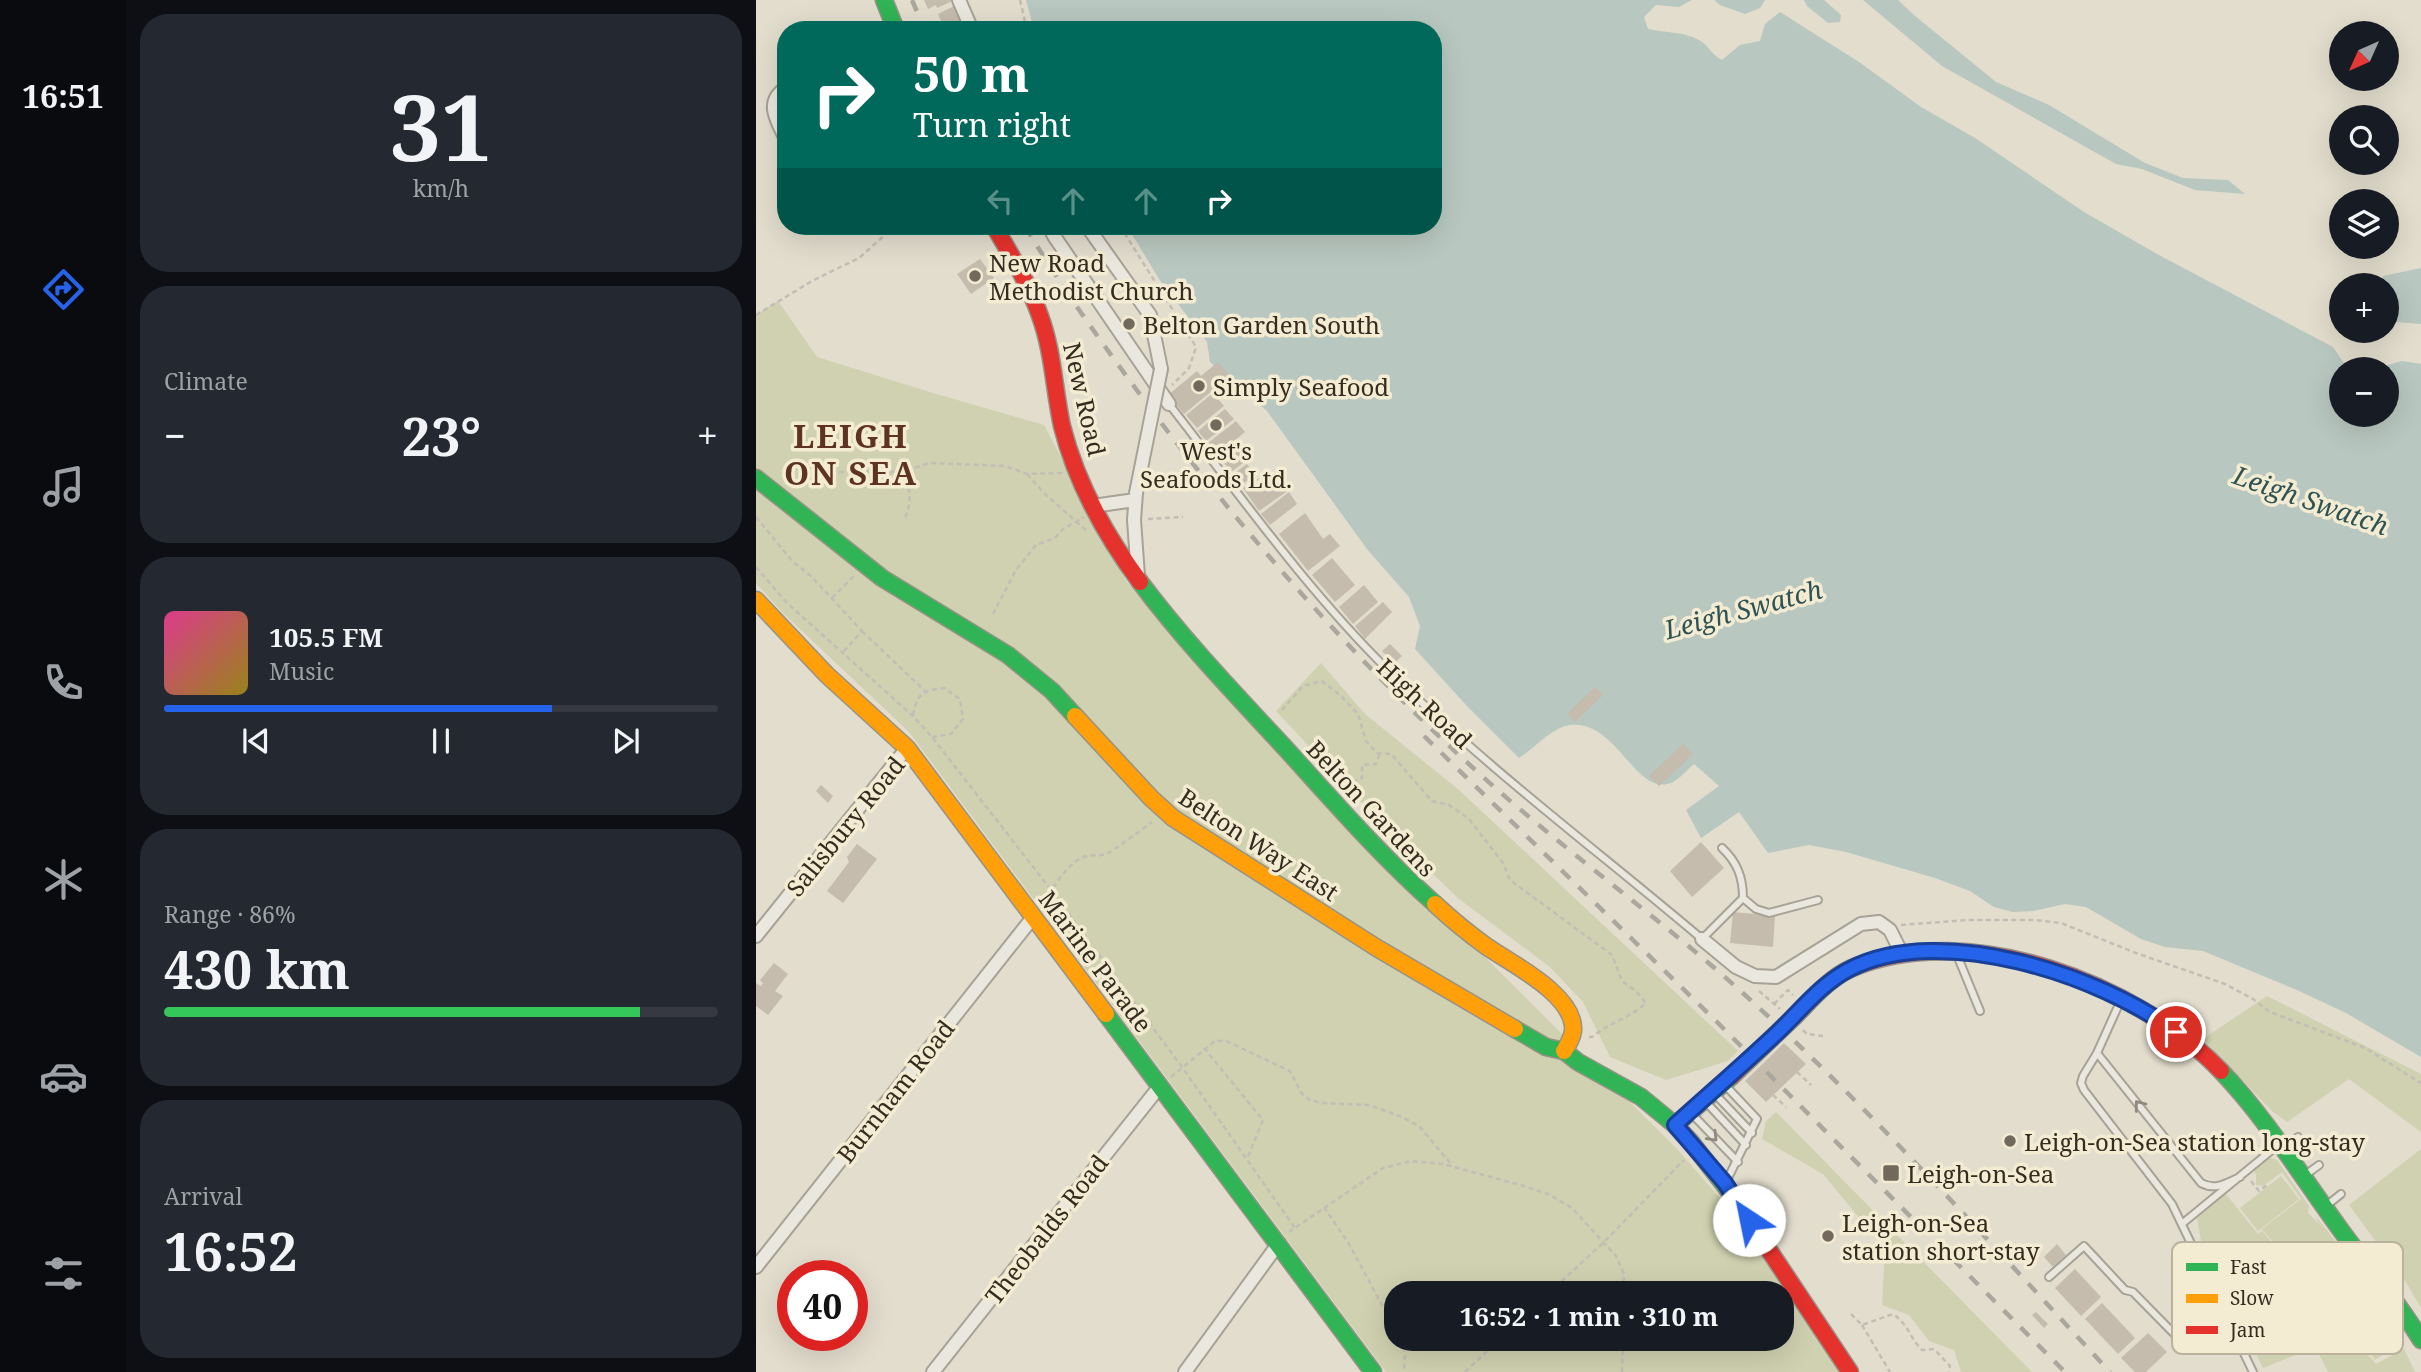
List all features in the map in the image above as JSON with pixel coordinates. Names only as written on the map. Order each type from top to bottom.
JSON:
[{"type":"street","points":[[884,0],[892,21]]},
{"type":"street","points":[[959,0],[968,21]]},
{"type":"street","points":[[777,94],[773,109],[777,118]]},
{"type":"street","name":"New Road","points":[[999,235],[1040,313],[1065,437],[1079,473],[1094,508],[1138,579]]},
{"type":"street","name":"High Road","points":[[1054,235],[1169,404]]},
{"type":"street","points":[[1094,235],[1150,315],[1161,369],[1135,496],[1138,579]]},
{"type":"street","name":"Belton Way East","points":[[756,478],[882,578],[1008,655],[1052,691],[1151,798],[1196,834],[1377,948],[1546,1046],[1564,1051],[1578,1062],[1641,1097],[1675,1125],[1725,1183],[1850,1372]]},
{"type":"street","points":[[1094,508],[1135,496]]},
{"type":"street","name":"Belton Gardens","points":[[1138,579],[1174,626],[1415,886],[1479,941],[1556,997],[1569,1017],[1573,1032],[1573,1038],[1564,1051]]},
{"type":"street","name":"Marine Parade","points":[[756,600],[827,676],[907,748],[1373,1372]]},
{"type":"street","name":"Salisbury Road","points":[[756,936],[907,748]]},
{"type":"street","name":"Burnham Road","points":[[756,1267],[1034,916]]},
{"type":"street","name":"High Road","points":[[1702,939],[1736,967],[1755,976],[1776,977],[1861,924],[1879,922],[1890,930]]},
{"type":"street","points":[[1890,930],[1902,954]]},
{"type":"street","points":[[1675,1125],[1822,989],[1850,969],[1902,954],[1956,952],[1994,956],[2059,972],[2122,999],[2163,1022],[2212,1062],[2247,1101],[2350,1242]]},
{"type":"street","name":"Theobalds Road","points":[[933,1372],[1160,1086]]},
{"type":"street","points":[[1185,1372],[1279,1243]]},
{"type":"street","points":[[2403,1311],[2421,1340]]},
{"type":"lane","name":"High Road","points":[[1169,404],[1337,617],[1388,670],[1530,797],[1702,939]]},
{"type":"lane","points":[[1702,939],[1743,898],[1743,886],[1735,860],[1722,848]]},
{"type":"lane","points":[[1743,898],[1756,909],[1769,913],[1818,900]]},
{"type":"lane","points":[[1956,952],[1980,1011]]},
{"type":"lane","points":[[2122,999],[2081,1083],[2172,1203],[2192,1242]]},
{"type":"lane","points":[[2097,1053],[2201,1183],[2217,1187],[2242,1175]]},
{"type":"lane","points":[[1718,1088],[1752,1133]]},
{"type":"lane","points":[[1718,1088],[1757,1119],[1738,1162],[1725,1183]]},
{"type":"lane","points":[[1718,1088],[1745,1145]]},
{"type":"lane","points":[[1690,1111],[1738,1162]]},
{"type":"lane","points":[[2183,1223],[2242,1175],[2298,1137]]},
{"type":"lane","points":[[2302,1177],[2319,1166]]},
{"type":"lane","points":[[2324,1208],[2341,1194]]},
{"type":"lane","points":[[2049,1277],[2084,1246],[2125,1290],[2133,1292],[2172,1332]]},
{"type":"lane","points":[[2244,1354],[2253,1372]]},
{"type":"path","points":[[1020,0],[1025,21]]},
{"type":"path","points":[[756,315],[812,281],[859,258],[885,235]]},
{"type":"path","points":[[816,481],[826,474],[849,471],[902,472],[929,463],[1005,467],[1027,474],[1079,473]]},
{"type":"path","points":[[902,472],[910,485],[905,518]]},
{"type":"path","points":[[1027,474],[1075,522],[1099,541],[1110,536]]},
{"type":"path","points":[[993,614],[1016,570],[1036,545],[1055,538],[1063,529],[1094,508]]},
{"type":"path","points":[[756,517],[793,562],[811,576],[862,631],[925,691]]},
{"type":"path","points":[[1134,520],[1183,517]]},
{"type":"path","points":[[832,598],[865,564]]},
{"type":"path","points":[[756,567],[787,603],[914,716],[932,737],[1051,890],[1182,1067],[1295,1228]]},
{"type":"path","points":[[842,653],[862,631]]},
{"type":"path","points":[[1282,710],[1303,686],[1322,681],[1358,714],[1366,741],[1377,753],[1391,754],[1432,802],[1449,805],[1469,819],[1503,863],[1510,880],[1612,955],[1622,981],[1646,1003],[1635,1013],[1607,1025],[1592,1037],[1584,1037]]},
{"type":"path","points":[[914,716],[916,702],[925,691],[944,688],[960,699],[963,719],[951,734],[932,737]]},
{"type":"path","points":[[1345,786],[1362,778],[1362,765],[1376,764],[1380,753]]},
{"type":"path","points":[[1034,916],[1062,875],[1081,858],[1091,854],[1103,856],[1149,825]]},
{"type":"path","points":[[1890,930],[1904,924],[1967,920],[2034,920],[2061,923],[2224,985],[2253,999],[2270,1012],[2365,1048],[2421,1083]]},
{"type":"path","points":[[1160,1086],[1215,1041],[1233,1043],[1290,1071],[1302,1094],[1310,1100],[1321,1103],[1369,1104],[1420,1127],[1452,1166]]},
{"type":"path","points":[[1204,1048],[1263,1120],[1247,1159]]},
{"type":"path","points":[[1797,1072],[1811,1085]]},
{"type":"path","points":[[1773,1095],[1786,1107]]},
{"type":"path","points":[[1279,1243],[1324,1207],[1383,1168],[1426,1161],[1524,1185],[1560,1200],[1580,1214],[1612,1249],[1621,1265],[1624,1281]]},
{"type":"path","points":[[1562,1281],[1681,1163]]},
{"type":"path","points":[[2242,1175],[2259,1191],[2267,1185],[2268,1187]]},
{"type":"path","points":[[1324,1207],[1349,1244],[1384,1309]]},
{"type":"path","points":[[1851,1314],[1862,1325],[1890,1372]]},
{"type":"path","points":[[1862,1325],[1893,1314],[1906,1322],[1914,1342],[1922,1350],[1934,1349],[1950,1366],[1949,1372]]},
{"type":"path","points":[[1404,1372],[1405,1351]]},
{"type":"path","points":[[1465,1372],[1487,1351]]},
{"type":"path","points":[[1622,1372],[1623,1351]]},
{"type":"green space","points":[[778,301],[817,357],[1044,425],[1126,581],[1225,697],[1678,1150],[1731,1211],[1778,1281],[1384,1281],[1384,1351],[1794,1351],[1794,1304],[1840,1372],[1386,1372],[909,732],[783,613],[756,583],[756,315]]},
{"type":"green space","points":[[1321,663],[1365,714],[1459,790],[1738,1051],[1728,1061],[1666,1080],[1610,1057],[1583,1002],[1550,967],[1459,899],[1390,833],[1276,711]]},
{"type":"green space","points":[[2267,996],[2421,1074],[2421,1132],[2349,1079],[2287,1122],[2272,1111],[2203,1039]]},
{"type":"green space","points":[[1776,1112],[2032,1372],[1961,1372],[1954,1350],[1929,1341],[1909,1315],[1882,1305],[1885,1249],[1823,1174],[1762,1139],[1766,1121]]},
{"type":"green space","points":[[2421,1149],[2421,1308],[2403,1279],[2403,1242],[2376,1242],[2349,1205]]},
{"type":"green space","points":[[2270,1158],[2277,1160],[2309,1206],[2308,1213],[2323,1228],[2317,1218],[2336,1242],[2273,1242],[2262,1229],[2301,1199],[2282,1172],[2263,1186],[2256,1185],[2256,1174],[2252,1170]]},
{"type":"green space","points":[[2281,1176],[2299,1199],[2258,1231],[2240,1208]]},
{"type":"green space","points":[[2225,1193],[2258,1234],[2262,1231],[2271,1242],[2201,1242],[2197,1218]]},
{"type":"green space","points":[[2404,1349],[2415,1372],[2328,1372],[2319,1354],[2367,1354],[2376,1364],[2395,1354],[2403,1354]]},
{"type":"green space","points":[[2256,1354],[2298,1354],[2263,1368]]},
{"type":"green space","points":[[2371,1354],[2384,1354],[2375,1360]]},
{"type":"water","name":"Leigh Swatch","points":[[1026,0],[1692,0],[1679,7],[1656,5],[1644,17],[1648,29],[1696,38],[1722,60],[1740,45],[1760,41],[1765,24],[1780,12],[2084,212],[2157,254],[2333,347],[2340,357],[2329,357],[2329,427],[2399,427],[2399,362],[2421,364],[2421,1057],[2346,1013],[2297,990],[2203,951],[2165,947],[2141,939],[2086,907],[2065,904],[2013,912],[1994,907],[1970,891],[1935,878],[1846,852],[1809,845],[1768,853],[1739,812],[1701,838],[1686,810],[1719,786],[1694,764],[1673,782],[1660,784],[1648,780],[1601,734],[1587,726],[1570,725],[1550,734],[1519,758],[1467,706],[1415,649],[1420,626],[1409,597],[1367,549],[1267,411],[1210,362],[1207,342],[1159,279],[1132,235],[1442,235],[1442,21],[1032,21]]},
{"type":"water","points":[[1714,0],[1765,0],[1760,8],[1745,14]]},
{"type":"water","points":[[1804,0],[1824,0],[1841,15],[1840,22],[1828,23],[1807,6]]},
{"type":"water","points":[[1863,0],[1898,0],[1996,82],[2049,105],[2145,163],[2183,178],[2228,180],[2245,194],[2195,190],[2142,169],[2116,164],[1942,66]]},
{"type":"water","points":[[2421,268],[2421,324],[2399,322],[2397,273]]},
{"type":"building","points":[[924,0],[955,0],[928,9]]},
{"type":"building","points":[[954,6],[961,21],[941,21],[938,14]]},
{"type":"building","name":"New Road Methodist Church","points":[[980,259],[994,278],[971,294],[957,274]]},
{"type":"building","name":"Simply Seafood","points":[[1218,362],[1230,376],[1184,414],[1168,395],[1197,371],[1201,376]]},
{"type":"building","points":[[1213,393],[1224,406],[1197,428],[1186,415]]},
{"type":"building","name":"West's Seafoods Ltd.","points":[[1225,409],[1234,419],[1206,441],[1198,431]]},
{"type":"building","points":[[1236,421],[1245,432],[1217,455],[1208,443]]},
{"type":"building","points":[[1241,444],[1251,457],[1231,472],[1221,459]]},
{"type":"building","points":[[1247,464],[1255,475],[1240,486],[1232,475]]},
{"type":"building","points":[[1280,477],[1289,490],[1259,511],[1243,488],[1257,478],[1265,488]]},
{"type":"building","points":[[1289,492],[1297,504],[1270,525],[1261,514]]},
{"type":"building","points":[[1305,513],[1323,539],[1330,534],[1340,546],[1308,571],[1279,534]]},
{"type":"building","points":[[1332,558],[1355,585],[1335,602],[1312,575]]},
{"type":"building","points":[[1364,585],[1378,602],[1353,624],[1339,607]]},
{"type":"building","points":[[1383,602],[1392,612],[1365,639],[1355,626]]},
{"type":"building","points":[[1390,644],[1402,656],[1394,663],[1382,651]]},
{"type":"building","points":[[1595,687],[1603,695],[1575,722],[1567,714]]},
{"type":"building","points":[[1683,744],[1693,754],[1659,786],[1649,776]]},
{"type":"building","points":[[821,785],[833,796],[828,803],[816,791]]},
{"type":"building","points":[[1701,842],[1724,868],[1692,897],[1670,871]]},
{"type":"building","points":[[857,844],[877,859],[843,903],[827,891],[849,862],[847,857]]},
{"type":"building","points":[[1733,912],[1775,916],[1773,947],[1730,943]]},
{"type":"building","points":[[774,963],[788,974],[775,991],[783,996],[768,1015],[756,1006],[756,983],[761,986],[763,983],[760,980]]},
{"type":"building","points":[[1784,1043],[1806,1064],[1766,1102],[1745,1081]]},
{"type":"building","points":[[2057,1244],[2066,1255],[2053,1267],[2044,1257]]},
{"type":"building","points":[[2075,1269],[2101,1297],[2081,1316],[2055,1288]]},
{"type":"building","points":[[2102,1303],[2135,1338],[2118,1354],[2085,1319]]},
{"type":"building","points":[[2036,1312],[2048,1324],[2044,1328],[2032,1315]]},
{"type":"building","points":[[2148,1333],[2167,1352],[2146,1372],[2135,1372],[2121,1358]]},
{"type":"railway","points":[[912,0],[921,21]]},
{"type":"railway","points":[[1030,235],[1071,299],[1156,416],[1231,511],[1310,604],[1394,692],[1482,776],[1713,967],[1840,1085],[2110,1372]]},
{"type":"railway","points":[[1424,736],[1716,1021],[2065,1372]]},
{"type":"traffic: fast","points":[[884,0],[892,21]]},
{"type":"traffic: fast","points":[[756,478],[882,578],[1008,655],[1052,691],[1075,716]]},
{"type":"traffic: fast","points":[[1140,582],[1193,647],[1341,810],[1396,868],[1435,904]]},
{"type":"traffic: fast","points":[[1106,1014],[1373,1372]]},
{"type":"traffic: fast","points":[[1515,1029],[1546,1047],[1564,1051],[1578,1062],[1641,1097],[1691,1142],[1735,1199]]},
{"type":"traffic: fast","points":[[2221,1071],[2267,1126],[2350,1242]]},
{"type":"traffic: fast","points":[[1675,1125],[1731,1077]]},
{"type":"traffic: fast","points":[[2403,1312],[2421,1340]]},
{"type":"traffic: slow","points":[[756,600],[827,675],[907,748],[1106,1014]]},
{"type":"traffic: slow","points":[[1075,716],[1173,818],[1377,948],[1515,1029]]},
{"type":"traffic: slow","points":[[1435,904],[1479,941],[1540,981],[1564,1005],[1571,1018],[1573,1031],[1564,1051]]},
{"type":"traffic: jam","points":[[999,235],[1025,281],[1040,316],[1051,356],[1062,426],[1075,468],[1104,527],[1140,582]]},
{"type":"traffic: jam","points":[[1795,1016],[1828,983],[1852,968],[1898,955],[1947,951],[1998,956],[2049,968],[2099,987],[2145,1011],[2186,1040],[2221,1071]]},
{"type":"traffic: jam","points":[[1731,1077],[1795,1016]]},
{"type":"traffic: jam","points":[[1735,1199],[1850,1372]]},
{"type":"place","name":"New Road Methodist Church","points":[[975,276]]},
{"type":"place","name":"Belton Garden South","points":[[1129,324]]},
{"type":"place","name":"Simply Seafood","points":[[1199,386]]},
{"type":"place","name":"West's Seafoods Ltd.","points":[[1216,425]]},
{"type":"place","name":"Leigh-on-Sea station long-stay","points":[[2010,1141]]},
{"type":"place","name":"Leigh-on-Sea","points":[[1891,1173]]},
{"type":"place","name":"Leigh-on-Sea station short-stay","points":[[1828,1236]]},
{"type":"district","name":"LEIGH ON SEA","points":[[851,454]]},
{"type":"route","points":[[1749,1220],[1725,1183],[1675,1125],[1731,1077],[1822,989],[1850,969],[1902,954],[1927,953],[1956,952],[2027,962],[2059,972],[2122,999],[2176,1032]]}]
